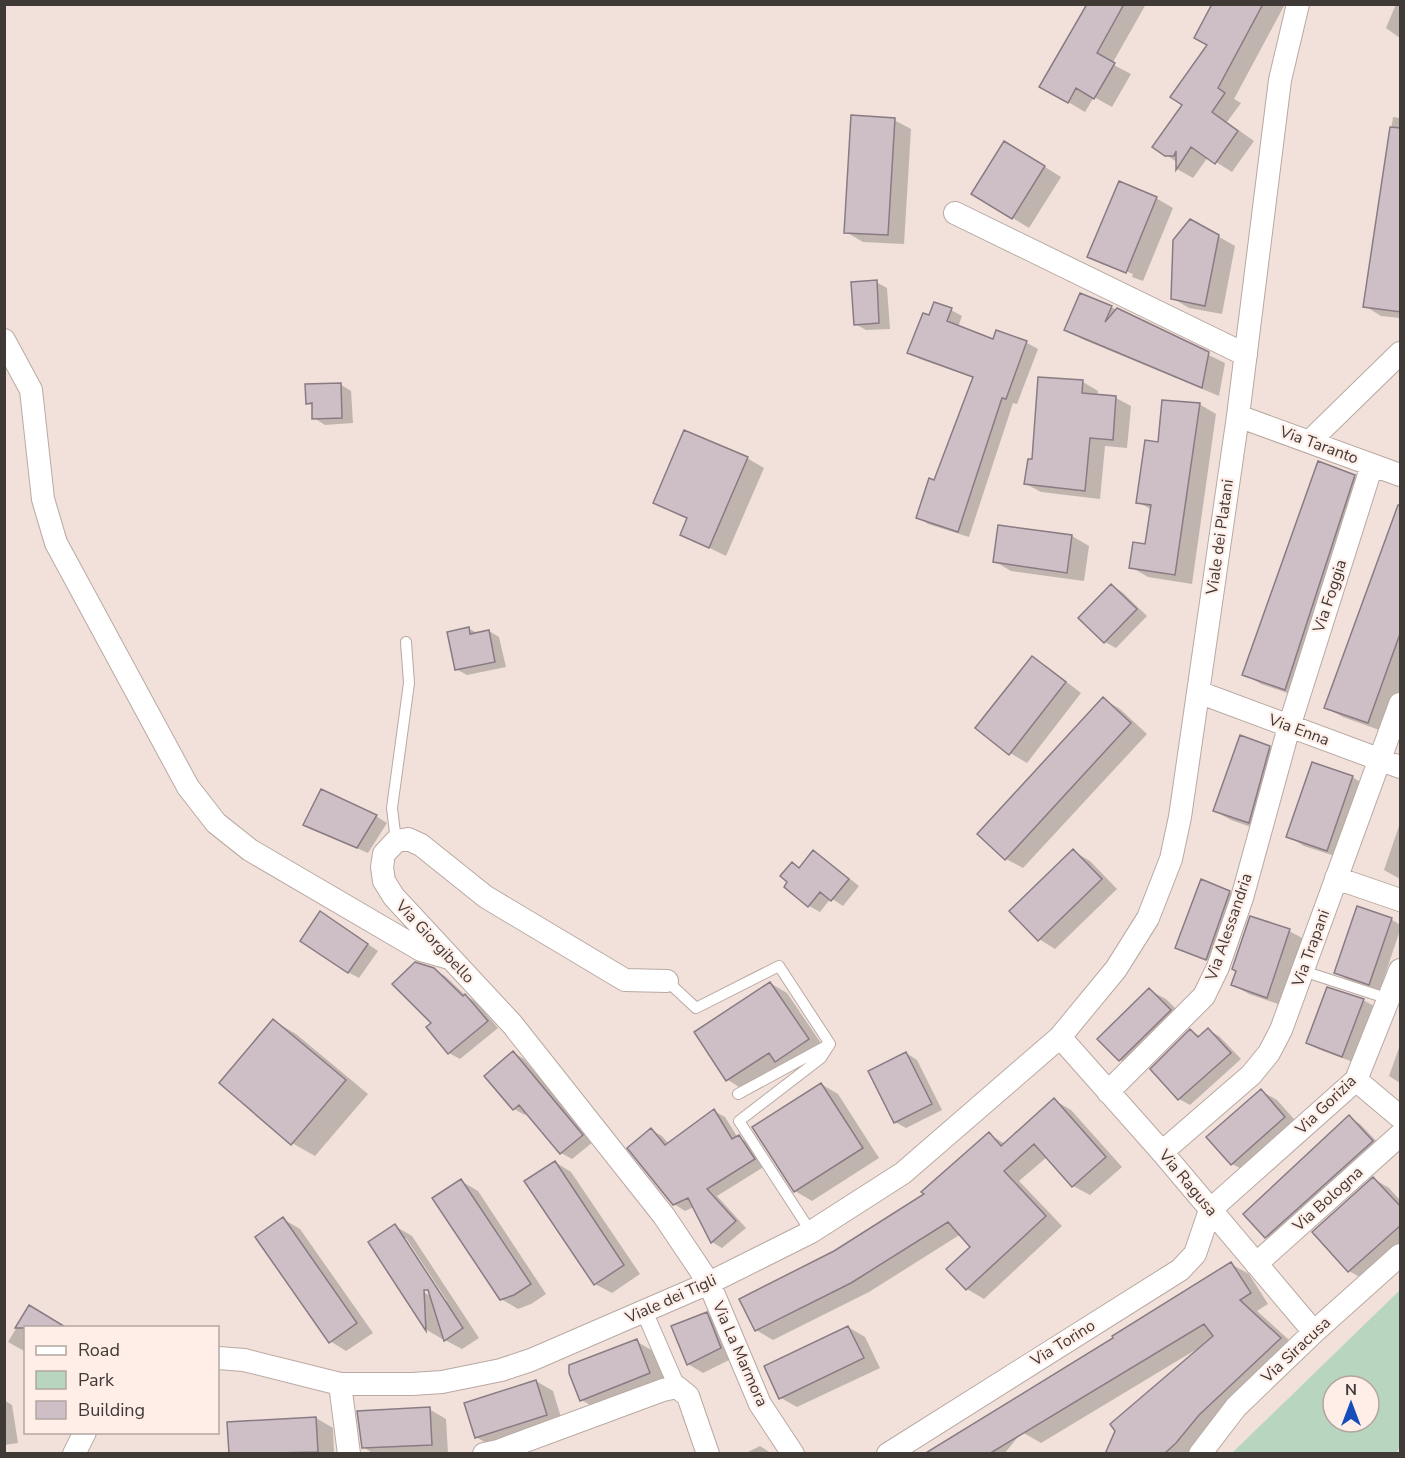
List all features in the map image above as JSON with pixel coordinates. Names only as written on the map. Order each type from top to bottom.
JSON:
[{"type":"street","name":"Viale dei Platani","points":[[1060,1037],[1116,969],[1148,918],[1171,860],[1180,817],[1238,416],[1280,80],[1298,4]]},
{"type":"street","points":[[955,213],[1246,355]]},
{"type":"street","points":[[4,340],[31,390],[43,499],[56,543],[188,788],[216,823],[249,850],[421,950],[449,958]]},
{"type":"street","points":[[1310,441],[1401,353]]},
{"type":"street","name":"Via Taranto","points":[[1238,416],[1401,475]]},
{"type":"street","name":"Via Foggia","points":[[1289,726],[1372,465]]},
{"type":"street","name":"Via Enna","points":[[1198,692],[1390,764]]},
{"type":"street","name":"Via Trapani","points":[[1162,1152],[1251,1075],[1269,1053],[1281,1030],[1336,878],[1390,764],[1401,704]]},
{"type":"street","name":"Via Alessandria","points":[[1108,1092],[1204,996],[1209,987],[1218,968],[1242,898],[1289,726]]},
{"type":"street","points":[[396,841],[408,839],[421,845],[486,897],[625,980],[667,981]]},
{"type":"street","name":"Via Giorgibello","points":[[396,841],[384,854],[382,867],[384,881],[394,897],[512,1024],[555,1076],[664,1216],[709,1283]]},
{"type":"street","points":[[1336,878],[1401,900]]},
{"type":"street","name":"Via Gorizia","points":[[1210,1210],[1356,1080],[1401,970]]},
{"type":"street","name":"Via Ragusa","points":[[1060,1037],[1162,1152],[1314,1332]]},
{"type":"street","name":"Viale dei Tigli","points":[[219,1358],[244,1360],[340,1384],[442,1382],[501,1370],[531,1360],[709,1283],[811,1232],[903,1173],[1060,1037]]},
{"type":"street","points":[[1356,1080],[1401,1117]]},
{"type":"street","name":"Via Bologna","points":[[1256,1264],[1401,1135]]},
{"type":"street","name":"Via Torino","points":[[888,1454],[1180,1270],[1195,1254],[1210,1210]]},
{"type":"street","name":"Via Siracusa","points":[[1200,1454],[1236,1407],[1314,1332],[1401,1255]]},
{"type":"street","name":"Via La Marmora","points":[[709,1283],[760,1404],[793,1454]]},
{"type":"street","points":[[644,1311],[677,1387],[688,1396],[708,1454]]},
{"type":"street","points":[[340,1384],[349,1454]]},
{"type":"street","points":[[484,1454],[677,1387]]},
{"type":"street","points":[[74,1454],[84,1434]]},
{"type":"lane","points":[[396,841],[392,808],[409,683],[406,642]]},
{"type":"lane","points":[[667,981],[696,1008],[779,966],[830,1044]]},
{"type":"lane","points":[[1303,971],[1389,999]]},
{"type":"lane","points":[[738,1094],[830,1044]]},
{"type":"lane","points":[[811,1232],[739,1121],[821,1058],[830,1044]]},
{"type":"green space","points":[[1400,1290],[1400,1447],[1396,1453],[1232,1453]]},
{"type":"building","points":[[1087,4],[1124,4],[1097,53],[1115,63],[1094,99],[1076,88],[1068,103],[1039,87]]},
{"type":"building","points":[[1212,4],[1263,4],[1218,88],[1225,93],[1212,112],[1238,131],[1215,164],[1191,147],[1176,170],[1176,151],[1174,156],[1165,156],[1152,147],[1182,105],[1170,97],[1207,45],[1194,38]]},
{"type":"building","points":[[851,115],[895,118],[888,235],[844,233]]},
{"type":"building","points":[[1390,127],[1401,128],[1401,312],[1363,307]]},
{"type":"building","points":[[1004,141],[1045,166],[1012,219],[971,194]]},
{"type":"building","points":[[1119,181],[1157,197],[1126,273],[1087,257]]},
{"type":"building","points":[[1190,219],[1219,235],[1205,306],[1171,299],[1173,240]]},
{"type":"building","points":[[877,280],[879,323],[854,325],[851,282]]},
{"type":"building","points":[[1080,293],[1112,306],[1105,322],[1117,308],[1209,352],[1202,388],[1064,330]]},
{"type":"building","points":[[934,302],[952,308],[947,321],[993,339],[996,330],[1027,341],[1006,399],[1002,398],[958,532],[916,518],[929,478],[934,480],[973,377],[907,353],[923,313],[929,315]]},
{"type":"building","points":[[1038,377],[1083,380],[1082,393],[1116,396],[1113,440],[1090,438],[1085,491],[1024,484],[1028,459],[1032,459]]},
{"type":"building","points":[[341,383],[342,418],[312,419],[312,403],[306,404],[305,384]]},
{"type":"building","points":[[1162,400],[1200,403],[1175,575],[1129,568],[1133,542],[1145,544],[1151,505],[1136,503],[1145,440],[1158,442]]},
{"type":"building","points":[[684,430],[748,457],[709,548],[680,535],[687,518],[653,503]]},
{"type":"building","points":[[1318,461],[1355,475],[1285,690],[1242,675]]},
{"type":"building","points":[[1398,505],[1401,505],[1401,631],[1368,723],[1324,708]]},
{"type":"building","points":[[998,525],[1072,535],[1067,573],[993,562]]},
{"type":"building","points":[[1111,584],[1137,609],[1104,643],[1078,618]]},
{"type":"building","points":[[469,627],[470,634],[489,630],[495,662],[455,670],[447,632]]},
{"type":"building","points":[[1032,656],[1066,682],[1009,755],[975,728]]},
{"type":"building","points":[[1103,697],[1131,723],[1005,860],[977,834]]},
{"type":"building","points":[[1240,735],[1270,746],[1249,823],[1213,811]]},
{"type":"building","points":[[1312,762],[1353,776],[1327,851],[1286,837]]},
{"type":"building","points":[[321,789],[377,815],[357,848],[303,825]]},
{"type":"building","points":[[1073,849],[1102,879],[1038,941],[1009,911]]},
{"type":"building","points":[[813,850],[849,879],[831,901],[820,892],[808,907],[784,887],[787,882],[780,876],[792,862],[799,868]]},
{"type":"building","points":[[1201,879],[1230,891],[1206,960],[1175,948]]},
{"type":"building","points":[[1357,906],[1392,918],[1369,985],[1334,973]]},
{"type":"building","points":[[320,911],[368,944],[348,973],[300,941]]},
{"type":"building","points":[[1250,916],[1290,929],[1267,998],[1231,985],[1236,971],[1232,969]]},
{"type":"building","points":[[415,962],[434,968],[463,996],[465,994],[488,1021],[448,1054],[426,1027],[431,1023],[392,984]]},
{"type":"building","points":[[770,982],[809,1039],[775,1062],[769,1053],[726,1081],[694,1032]]},
{"type":"building","points":[[1327,987],[1364,999],[1342,1057],[1306,1043]]},
{"type":"building","points":[[1149,988],[1171,1010],[1119,1061],[1097,1039]]},
{"type":"building","points":[[273,1019],[346,1080],[291,1145],[219,1083]]},
{"type":"building","points":[[1208,1028],[1231,1053],[1178,1100],[1150,1069],[1190,1029],[1198,1037]]},
{"type":"building","points":[[513,1051],[583,1135],[560,1154],[519,1105],[513,1110],[484,1076]]},
{"type":"building","points":[[906,1052],[932,1104],[894,1123],[868,1071]]},
{"type":"building","points":[[821,1083],[863,1148],[794,1192],[752,1127]]},
{"type":"building","points":[[1261,1089],[1285,1117],[1231,1165],[1206,1137]]},
{"type":"building","points":[[1054,1098],[1106,1157],[1072,1187],[1034,1144],[1004,1171],[1046,1216],[966,1290],[946,1269],[970,1247],[948,1222],[851,1283],[755,1331],[739,1299],[834,1251],[924,1194],[921,1192],[989,1132],[1001,1146]]},
{"type":"building","points":[[714,1109],[732,1139],[739,1135],[755,1159],[707,1189],[736,1221],[711,1243],[688,1198],[673,1205],[627,1148],[651,1128],[665,1145]]},
{"type":"building","points":[[1349,1115],[1373,1141],[1265,1238],[1243,1214]]},
{"type":"building","points":[[555,1161],[624,1265],[594,1285],[524,1181]]},
{"type":"building","points":[[1373,1177],[1401,1207],[1401,1225],[1348,1272],[1312,1232]]},
{"type":"building","points":[[461,1179],[531,1284],[514,1295],[500,1300],[432,1198]]},
{"type":"building","points":[[283,1217],[357,1323],[329,1343],[255,1237]]},
{"type":"building","points":[[395,1224],[463,1328],[444,1341],[428,1290],[424,1290],[426,1331],[368,1242]]},
{"type":"building","points":[[1231,1262],[1251,1293],[1240,1300],[1281,1338],[1199,1415],[1164,1454],[1105,1454],[1115,1431],[1110,1424],[1213,1336],[1204,1324],[989,1454],[924,1454],[1113,1338],[1112,1336]]},
{"type":"building","points":[[29,1305],[64,1326],[24,1326],[24,1328],[15,1328]]},
{"type":"building","points":[[707,1312],[721,1348],[687,1365],[671,1326]]},
{"type":"building","points":[[848,1326],[864,1358],[779,1399],[764,1366]]},
{"type":"building","points":[[637,1339],[650,1373],[580,1401],[569,1373],[569,1365]]},
{"type":"building","points":[[536,1380],[547,1415],[475,1438],[464,1403]]},
{"type":"building","points":[[430,1407],[432,1445],[362,1448],[357,1411]]},
{"type":"building","points":[[316,1417],[318,1452],[229,1454],[227,1422]]}]
